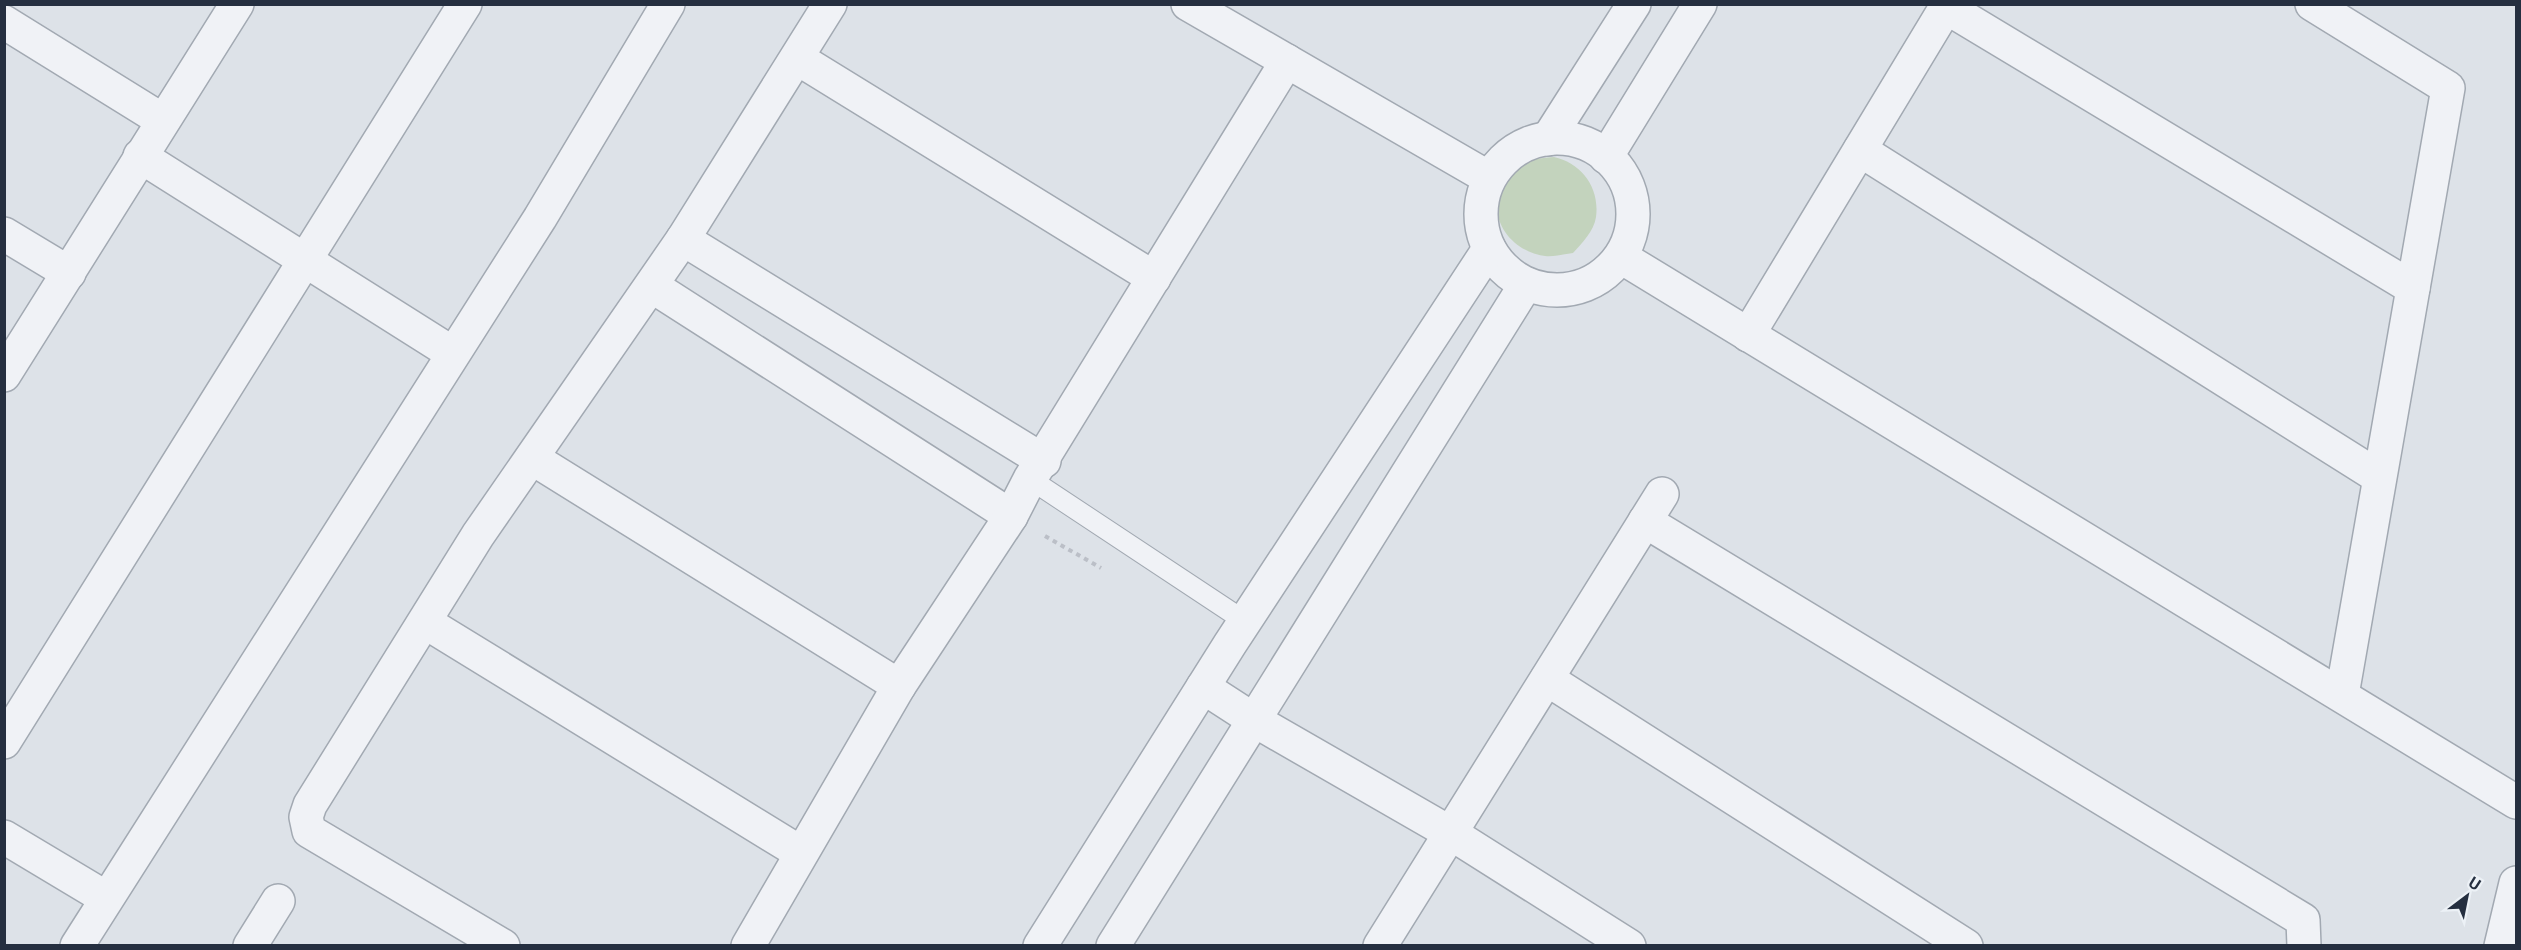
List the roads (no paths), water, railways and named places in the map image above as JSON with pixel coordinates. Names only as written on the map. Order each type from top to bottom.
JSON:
[{"type":"street","points":[[4,375],[162,120],[237,4]]},
{"type":"street","points":[[4,742],[465,4]]},
{"type":"street","points":[[76,945],[540,218],[668,4]]},
{"type":"street","points":[[503,945],[309,831],[306,817],[310,805],[478,535],[684,239],[830,4]]},
{"type":"street","points":[[1188,4],[1489,178]]},
{"type":"street","points":[[1548,139],[1635,4]]},
{"type":"street","points":[[1606,157],[1700,4]]},
{"type":"street","points":[[2312,4],[2448,88],[2342,695]]},
{"type":"street","points":[[1748,335],[1947,6],[2413,288]]},
{"type":"street","points":[[4,22],[162,120]]},
{"type":"street","points":[[797,57],[1154,278]]},
{"type":"street","points":[[748,945],[899,686],[1011,516],[1287,61]]},
{"type":"street","points":[[1548,139],[1573,140],[1596,149],[1615,164],[1628,185],[1633,209],[1631,233],[1620,257],[1602,276],[1579,288],[1553,290],[1526,284],[1505,270],[1489,249],[1481,226],[1482,201],[1489,178],[1505,158],[1525,145],[1548,139]]},
{"type":"street","points":[[1860,150],[2379,477]]},
{"type":"street","points":[[140,156],[452,353]]},
{"type":"street","points":[[4,234],[69,273]]},
{"type":"street","points":[[684,239],[1037,470]]},
{"type":"street","points":[[1040,945],[1203,687],[1489,249]]},
{"type":"street","points":[[1620,257],[2517,802]]},
{"type":"street","points":[[1113,945],[1526,284]]},
{"type":"street","points":[[652,286],[1011,516]]},
{"type":"street","points":[[532,458],[899,686]]},
{"type":"street","points":[[1380,945],[1452,834],[1662,494]]},
{"type":"street","points":[[1645,521],[2302,920],[2304,945]]},
{"type":"street","points":[[425,622],[801,853]]},
{"type":"street","points":[[1547,679],[1966,945]]},
{"type":"street","points":[[1203,687],[1254,720],[1452,834],[1629,945]]},
{"type":"street","points":[[4,837],[106,898]]},
{"type":"street","points":[[2501,945],[2517,883]]},
{"type":"street","points":[[250,945],[278,901]]},
{"type":"lane","points":[[1037,470],[1246,622]]}]
